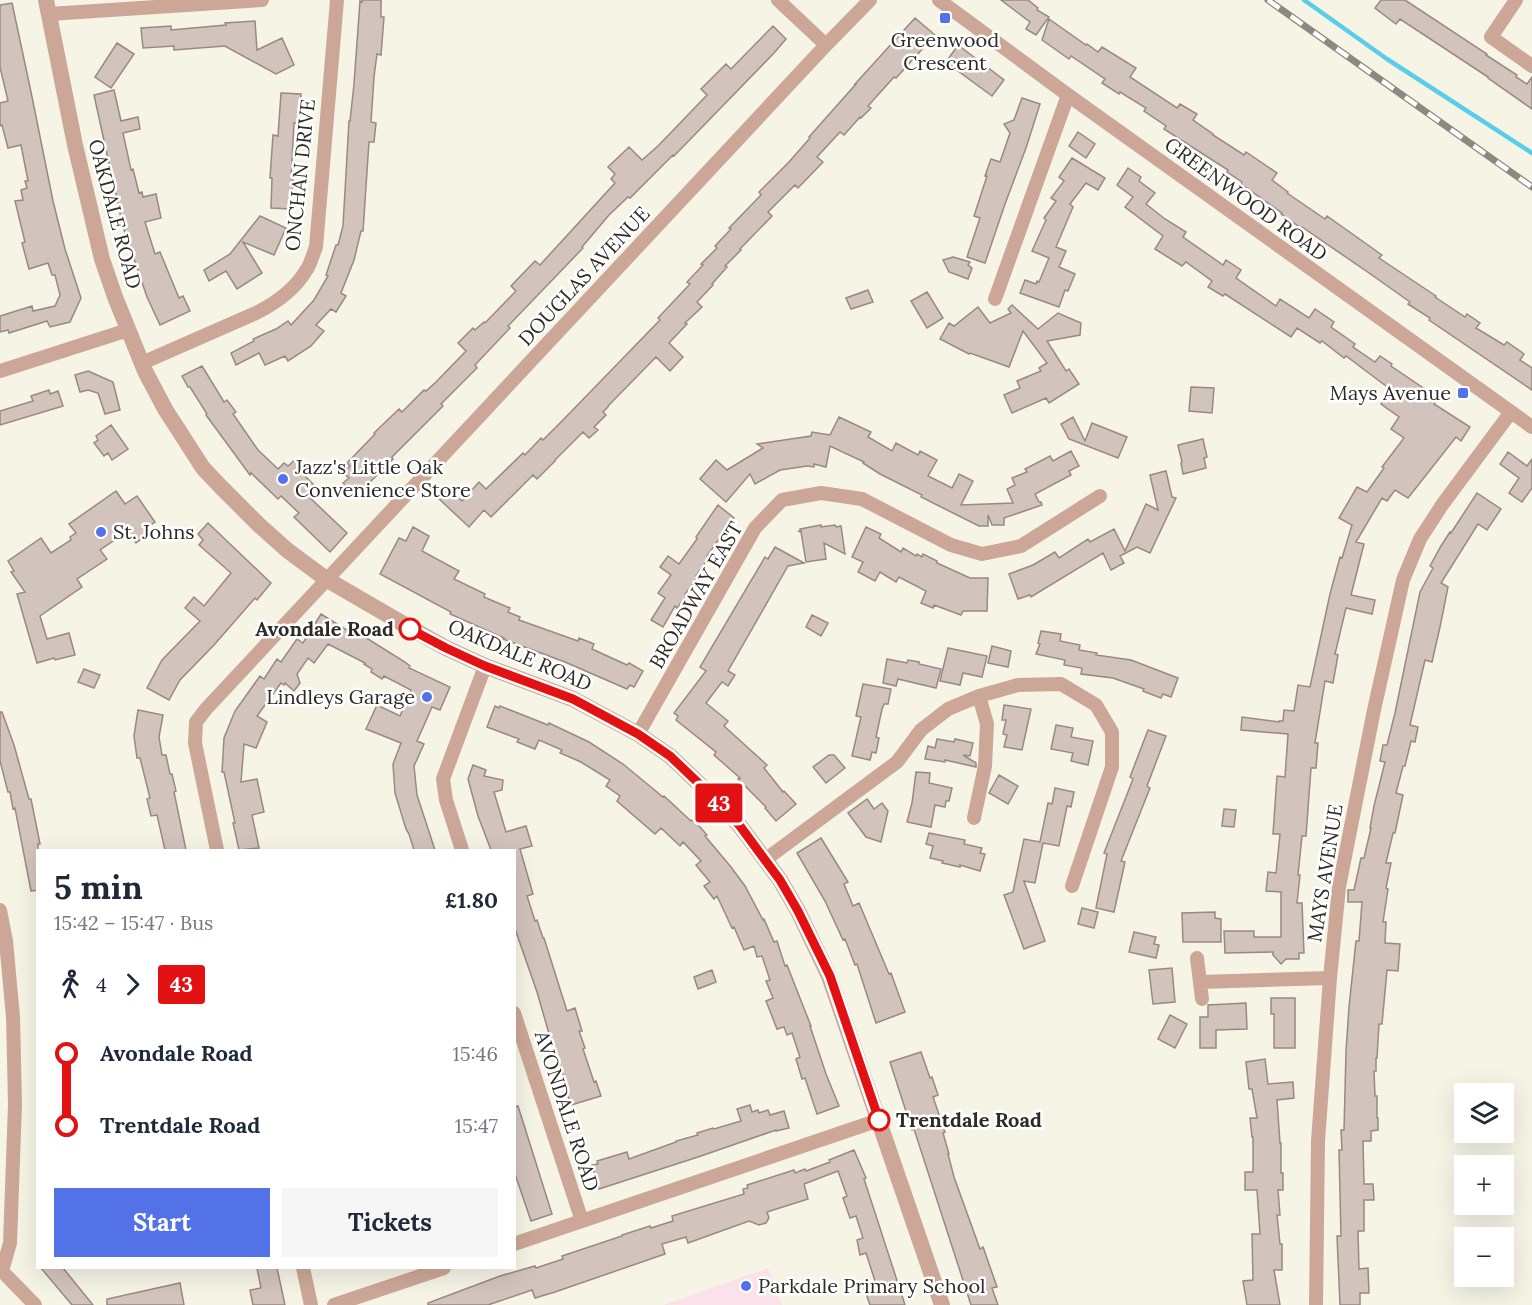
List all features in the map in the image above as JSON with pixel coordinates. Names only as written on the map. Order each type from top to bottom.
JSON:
[{"type":"street","points":[[47,7],[262,0]]},
{"type":"street","name":"ONCHAN DRIVE","points":[[142,363],[273,305],[295,285],[308,268],[316,247],[337,0]]},
{"type":"street","points":[[778,0],[826,45]]},
{"type":"street","name":"DOUGLAS AVENUE","points":[[217,849],[195,743],[196,722],[206,708],[870,0]]},
{"type":"street","name":"GREENWOOD ROAD","points":[[939,0],[1532,427]]},
{"type":"street","points":[[1516,0],[1491,37],[1532,66]]},
{"type":"street","name":"OAKDALE ROAD","points":[[47,7],[75,145],[102,259],[145,371],[165,409],[203,468],[259,525],[287,550],[327,579],[446,648],[485,666],[573,699],[638,734],[670,756],[740,826],[780,880],[830,976],[942,1305]]},
{"type":"street","points":[[995,299],[1068,95]]},
{"type":"street","points":[[0,371],[128,330]]},
{"type":"street","name":"MAYS AVENUE","points":[[1316,1305],[1318,1140],[1330,978],[1339,887],[1374,710],[1403,580],[1420,539],[1442,505],[1511,412]]},
{"type":"street","name":"BROADWAY EAST","points":[[638,734],[755,528],[782,500],[820,493],[862,500],[951,545],[982,554],[1021,546],[1100,496]]},
{"type":"street","points":[[462,849],[446,800],[443,779],[485,666]]},
{"type":"street","points":[[765,860],[897,762],[921,730],[948,709],[979,696],[1018,685],[1061,684],[1096,705],[1112,732],[1112,767],[1072,886]]},
{"type":"street","points":[[974,818],[985,766],[987,724],[979,696]]},
{"type":"street","points":[[0,910],[6,941],[14,1017],[15,1104],[10,1243],[1,1270],[34,1305]]},
{"type":"street","points":[[1197,958],[1202,999]]},
{"type":"street","points":[[1200,982],[1330,978]]},
{"type":"street","name":"AVONDALE ROAD","points":[[516,1019],[582,1221]]},
{"type":"street","points":[[516,1243],[879,1120]]},
{"type":"street","points":[[303,1269],[311,1305]]},
{"type":"street","points":[[334,1305],[441,1269]]},
{"type":"shaded area","name":"Parkdale Primary School","points":[[768,1268],[782,1305],[664,1305]]},
{"type":"building","points":[[381,0],[381,17],[384,17],[381,55],[377,54],[374,77],[371,122],[376,123],[374,142],[369,142],[363,231],[361,231],[354,260],[341,293],[346,296],[336,312],[331,309],[316,325],[324,331],[311,346],[288,361],[285,356],[265,365],[259,353],[236,365],[231,353],[288,321],[291,325],[314,300],[328,276],[326,275],[343,226],[349,121],[360,1]]},
{"type":"building","points":[[1001,0],[1028,0],[1038,8],[1037,10],[1049,17],[1036,35],[1026,29],[1030,22]]},
{"type":"building","points":[[1381,0],[1405,0],[1487,54],[1527,84],[1532,77],[1532,109],[1400,19],[1396,24],[1375,8]]},
{"type":"building","points":[[12,3],[53,201],[81,298],[70,322],[50,327],[47,321],[9,333],[8,330],[0,332],[0,316],[32,306],[33,311],[55,306],[60,295],[55,275],[52,275],[48,263],[29,269],[15,201],[23,200],[21,190],[27,188],[25,181],[28,181],[21,145],[8,148],[2,125],[0,126],[0,103],[8,101],[0,67],[0,5]]},
{"type":"building","points":[[915,18],[935,35],[868,106],[871,108],[844,135],[840,132],[817,157],[823,162],[798,188],[795,185],[768,212],[772,216],[725,266],[727,267],[697,302],[702,307],[669,343],[683,357],[670,371],[656,357],[603,412],[606,415],[594,427],[598,430],[589,438],[583,432],[537,479],[533,475],[491,517],[484,510],[469,527],[437,497],[446,487],[462,501],[479,482],[486,489],[523,453],[525,455],[564,419],[660,320],[658,318],[690,284],[687,282],[717,248],[715,246],[731,229],[729,228],[761,195],[759,192],[789,162]]},
{"type":"building","points":[[1049,19],[1098,52],[1102,47],[1136,68],[1130,77],[1177,108],[1180,104],[1197,114],[1193,120],[1213,135],[1244,155],[1246,152],[1277,173],[1272,180],[1287,193],[1325,219],[1327,216],[1382,255],[1379,258],[1435,297],[1465,317],[1467,314],[1480,323],[1476,328],[1504,345],[1507,342],[1524,354],[1520,360],[1532,368],[1532,390],[1429,320],[1430,318],[1408,304],[1410,302],[1369,273],[1281,214],[1241,184],[1242,182],[1227,172],[1228,170],[1164,129],[1166,126],[1144,111],[1146,108],[1102,83],[1105,79],[1071,56],[1069,59],[1042,40]]},
{"type":"building","points":[[255,21],[257,50],[282,38],[294,65],[276,74],[225,46],[174,50],[174,46],[143,48],[141,28],[171,26],[171,30]]},
{"type":"building","points":[[773,26],[786,39],[774,53],[674,156],[609,215],[583,248],[508,326],[510,328],[475,365],[477,368],[441,404],[443,406],[361,491],[358,487],[352,493],[343,483],[349,478],[343,473],[350,466],[347,463],[399,409],[402,412],[466,351],[458,343],[473,328],[475,330],[485,323],[516,291],[511,286],[535,261],[540,265],[615,183],[611,179],[615,174],[608,167],[629,147],[642,160],[707,95],[701,89],[726,64],[731,69]]},
{"type":"building","points":[[117,43],[134,54],[111,88],[95,77]]},
{"type":"building","points":[[958,45],[1004,80],[992,96],[946,62]]},
{"type":"building","points":[[114,90],[121,121],[138,117],[140,129],[123,133],[131,170],[133,169],[139,193],[142,192],[143,197],[156,194],[161,218],[145,222],[155,254],[160,252],[179,298],[183,296],[190,311],[160,325],[147,297],[123,227],[94,95]]},
{"type":"building","points":[[281,93],[301,94],[299,124],[294,123],[291,209],[271,208],[272,178],[270,178],[273,135],[278,136]]},
{"type":"building","points":[[1022,98],[1040,104],[985,263],[967,257],[980,218],[974,216],[991,159],[1000,162],[1010,133],[1004,124],[1014,120]]},
{"type":"building","points":[[1078,132],[1095,144],[1086,158],[1069,146]]},
{"type":"building","points":[[1072,158],[1105,178],[1098,190],[1086,183],[1070,204],[1073,207],[1056,247],[1066,251],[1059,267],[1075,274],[1068,291],[1065,290],[1059,307],[1020,293],[1025,280],[1036,284],[1037,281],[1039,282],[1049,258],[1032,251],[1046,220],[1044,218],[1056,201],[1051,198],[1064,181],[1059,177]]},
{"type":"building","points":[[1128,168],[1141,177],[1139,181],[1155,193],[1146,204],[1186,232],[1183,237],[1223,265],[1226,260],[1241,270],[1236,278],[1276,306],[1280,299],[1309,318],[1315,309],[1334,322],[1331,327],[1355,344],[1353,347],[1375,362],[1380,356],[1392,364],[1391,366],[1438,398],[1434,404],[1470,427],[1461,441],[1456,437],[1408,498],[1395,490],[1387,501],[1382,498],[1356,542],[1364,544],[1351,595],[1375,600],[1372,614],[1346,608],[1335,654],[1338,655],[1333,683],[1325,681],[1315,743],[1318,743],[1316,768],[1311,768],[1306,836],[1302,836],[1298,875],[1300,875],[1297,903],[1302,903],[1304,953],[1299,953],[1299,959],[1286,959],[1281,964],[1273,952],[1225,953],[1224,931],[1254,931],[1254,937],[1281,937],[1281,892],[1266,891],[1268,872],[1276,873],[1280,834],[1273,834],[1277,776],[1285,777],[1288,734],[1241,730],[1242,717],[1283,721],[1284,710],[1294,711],[1298,685],[1310,687],[1330,594],[1352,525],[1339,518],[1357,487],[1367,492],[1404,438],[1391,429],[1399,417],[1381,404],[1391,390],[1382,383],[1346,356],[1344,358],[1322,341],[1320,343],[1297,328],[1291,337],[1225,294],[1223,296],[1208,287],[1212,281],[1186,262],[1182,266],[1155,249],[1163,236],[1125,207],[1133,197],[1117,185]]},
{"type":"building","points":[[260,216],[286,228],[274,255],[243,242],[262,273],[237,289],[226,271],[209,281],[204,270],[230,254]]},
{"type":"building","points":[[953,257],[970,262],[968,265],[972,268],[968,279],[949,272],[943,260]]},
{"type":"building","points":[[868,290],[873,302],[851,309],[846,298]]},
{"type":"building","points":[[927,292],[943,318],[927,328],[911,301]]},
{"type":"building","points":[[1012,305],[1038,329],[1058,313],[1081,323],[1080,335],[1047,341],[1066,371],[1069,369],[1079,384],[1049,403],[1046,398],[1012,413],[1004,395],[1020,388],[1017,381],[1041,371],[1039,368],[1047,363],[1023,331],[1009,367],[969,354],[940,339],[949,323],[954,326],[978,307],[990,323],[1011,313],[1008,309]]},
{"type":"building","points":[[202,366],[224,402],[227,400],[236,412],[233,414],[258,450],[278,469],[284,463],[288,466],[296,459],[306,470],[303,474],[315,486],[307,495],[347,533],[330,552],[294,517],[299,513],[281,496],[278,499],[251,473],[250,475],[206,415],[182,376]]},
{"type":"building","points":[[88,371],[113,382],[120,410],[105,414],[98,393],[88,390],[80,392],[75,375]]},
{"type":"building","points":[[1191,387],[1214,388],[1212,413],[1189,411]]},
{"type":"building","points":[[49,390],[50,394],[58,391],[63,406],[0,425],[0,411],[33,401],[31,396]]},
{"type":"building","points":[[839,417],[871,432],[868,437],[892,451],[896,443],[918,455],[920,451],[937,460],[928,476],[952,488],[959,474],[973,481],[961,505],[1013,503],[1007,489],[1015,485],[1012,478],[1027,472],[1025,469],[1050,456],[1053,461],[1071,451],[1079,466],[1069,471],[1071,475],[1035,494],[1042,505],[1004,518],[1004,525],[992,525],[988,515],[988,526],[979,526],[921,497],[922,495],[880,474],[864,462],[830,446],[826,467],[814,464],[814,467],[780,470],[755,484],[750,474],[726,502],[700,479],[716,460],[727,470],[763,448],[757,444],[811,436],[812,432],[830,435]]},
{"type":"building","points":[[1073,417],[1085,441],[1092,423],[1127,437],[1118,458],[1069,439],[1061,424]]},
{"type":"building","points":[[111,425],[128,449],[112,460],[108,453],[104,456],[94,443],[98,440],[96,436]]},
{"type":"building","points":[[1203,439],[1207,457],[1204,458],[1206,468],[1183,474],[1178,445]]},
{"type":"building","points":[[1508,452],[1527,466],[1532,459],[1532,488],[1522,502],[1509,493],[1519,478],[1500,464]]},
{"type":"building","points":[[1166,471],[1172,497],[1176,498],[1150,553],[1137,547],[1120,556],[1124,563],[1111,570],[1103,553],[1031,597],[1030,595],[1018,599],[1009,574],[1033,565],[1055,552],[1059,558],[1088,539],[1090,542],[1114,529],[1125,551],[1146,504],[1158,510],[1150,475]]},
{"type":"building","points":[[116,491],[125,504],[137,496],[155,522],[146,528],[149,533],[136,543],[128,531],[100,550],[107,559],[77,579],[82,587],[40,616],[47,639],[69,633],[75,655],[37,663],[17,594],[25,592],[11,572],[14,571],[8,561],[41,538],[51,553],[71,540],[70,537],[76,533],[69,524]]},
{"type":"building","points":[[1477,493],[1501,509],[1487,530],[1478,524],[1441,583],[1448,587],[1440,627],[1432,662],[1425,660],[1410,725],[1418,727],[1415,742],[1411,741],[1396,793],[1403,795],[1386,863],[1391,863],[1383,922],[1386,922],[1385,943],[1400,944],[1398,971],[1387,970],[1382,1024],[1379,1024],[1376,1071],[1374,1071],[1378,1130],[1371,1131],[1371,1141],[1363,1141],[1364,1184],[1373,1184],[1374,1200],[1364,1200],[1364,1231],[1358,1231],[1359,1269],[1368,1268],[1369,1293],[1360,1293],[1360,1305],[1340,1305],[1337,1236],[1341,1236],[1339,1150],[1342,1150],[1341,1130],[1344,1130],[1349,1007],[1356,941],[1359,941],[1362,902],[1348,902],[1348,890],[1354,890],[1361,858],[1364,858],[1385,762],[1380,761],[1383,745],[1387,745],[1395,713],[1420,592],[1433,568],[1430,566],[1441,546]]},
{"type":"building","points":[[718,505],[734,518],[707,556],[709,557],[696,576],[698,577],[685,594],[687,595],[677,608],[675,606],[663,627],[651,620],[665,598],[658,593],[671,575],[660,567],[668,556],[679,564]]},
{"type":"building","points":[[208,523],[271,583],[180,680],[169,700],[147,688],[162,660],[200,621],[185,608],[194,597],[204,606],[231,573],[199,545],[203,540],[198,534]]},
{"type":"building","points":[[821,525],[821,527],[841,526],[845,554],[824,543],[826,559],[806,562],[801,532],[798,531]]},
{"type":"building","points":[[413,527],[429,536],[422,551],[459,571],[454,579],[485,594],[484,597],[510,608],[508,612],[520,617],[519,620],[578,641],[579,638],[594,644],[592,649],[627,665],[629,663],[643,671],[634,687],[630,685],[627,689],[565,662],[503,639],[450,614],[451,612],[380,574],[399,538],[406,541]]},
{"type":"building","points":[[866,527],[881,534],[879,538],[901,552],[903,548],[916,556],[917,554],[922,557],[923,554],[970,578],[988,578],[987,611],[963,611],[961,615],[934,605],[933,608],[921,603],[926,591],[899,577],[896,582],[880,572],[875,581],[858,572],[863,562],[852,557]]},
{"type":"building","points":[[775,547],[804,563],[788,566],[728,671],[735,675],[728,686],[722,682],[706,703],[728,721],[724,726],[767,765],[764,768],[796,804],[776,821],[766,807],[738,779],[740,778],[714,755],[716,752],[676,720],[678,716],[674,713],[706,671],[700,667],[765,557],[768,559]]},
{"type":"building","points":[[321,614],[356,636],[357,634],[368,639],[405,662],[410,666],[409,668],[450,687],[440,710],[432,707],[417,741],[424,744],[414,766],[417,795],[435,849],[414,849],[406,829],[395,793],[393,764],[401,743],[366,729],[377,705],[400,716],[411,690],[384,676],[382,679],[371,672],[372,669],[365,663],[328,644],[314,663],[308,658],[297,674],[300,683],[294,691],[285,683],[284,685],[281,683],[257,716],[267,722],[256,748],[244,744],[241,782],[257,779],[264,812],[252,815],[259,848],[239,849],[224,772],[222,772],[224,738],[235,711],[260,676],[264,679],[277,659],[281,662],[297,639],[303,643]]},
{"type":"building","points":[[812,615],[828,623],[821,636],[806,627]]},
{"type":"building","points":[[1041,631],[1061,634],[1060,641],[1080,645],[1079,650],[1131,660],[1178,678],[1171,697],[1163,694],[1161,698],[1113,678],[1081,674],[1082,668],[1064,665],[1065,660],[1036,654]]},
{"type":"building","points":[[992,646],[1011,651],[1008,667],[988,663]]},
{"type":"building","points":[[948,648],[987,656],[982,677],[963,673],[960,685],[940,681]]},
{"type":"building","points":[[887,659],[907,663],[908,660],[919,662],[919,664],[941,669],[936,688],[898,679],[896,686],[883,683]]},
{"type":"building","points":[[84,669],[100,675],[94,688],[78,682]]},
{"type":"building","points":[[863,684],[891,689],[888,704],[884,704],[882,709],[876,737],[879,738],[876,753],[872,752],[870,760],[852,756],[861,717],[856,716]]},
{"type":"building","points":[[1004,705],[1031,709],[1022,750],[1004,747],[1007,735],[1003,734],[1006,720],[1002,720]]},
{"type":"building","points":[[495,706],[548,725],[549,723],[589,742],[623,764],[664,796],[707,835],[705,836],[745,886],[774,942],[777,941],[785,966],[787,965],[811,1026],[839,1106],[817,1114],[805,1078],[802,1079],[796,1059],[800,1057],[792,1033],[787,1035],[784,1027],[777,1029],[766,1001],[773,998],[766,981],[770,980],[762,956],[757,957],[754,946],[744,950],[717,896],[714,899],[704,886],[710,882],[696,865],[701,861],[683,842],[680,846],[661,828],[655,834],[617,801],[620,796],[606,786],[610,780],[581,762],[560,753],[562,750],[539,740],[535,749],[517,742],[519,739],[487,727]]},
{"type":"building","points":[[138,710],[163,715],[159,737],[162,755],[166,755],[170,774],[172,774],[186,849],[165,849],[157,815],[151,816],[147,799],[150,798],[140,758],[137,758],[134,736]]},
{"type":"building","points":[[0,712],[2,712],[29,799],[31,799],[40,844],[36,849],[36,890],[31,891],[15,808],[13,809],[0,761]]},
{"type":"building","points":[[1056,725],[1073,728],[1071,737],[1093,741],[1088,765],[1071,761],[1073,753],[1051,749]]},
{"type":"building","points":[[1148,730],[1166,736],[1147,786],[1150,788],[1121,861],[1125,862],[1114,912],[1096,908],[1107,854],[1104,853],[1133,779],[1130,777]]},
{"type":"building","points":[[937,739],[954,742],[955,739],[973,743],[970,756],[963,755],[976,763],[976,767],[945,760],[945,762],[925,759],[928,746],[935,748]]},
{"type":"building","points":[[829,755],[834,755],[845,768],[826,783],[813,767]]},
{"type":"building","points":[[473,765],[486,770],[484,776],[503,780],[502,790],[494,792],[506,832],[526,826],[532,846],[520,849],[533,894],[527,896],[535,921],[537,920],[544,938],[567,1011],[575,1008],[582,1031],[579,1031],[585,1048],[583,1049],[601,1096],[571,1105],[516,932],[516,849],[491,849],[478,816],[468,779]]},
{"type":"building","points":[[916,772],[930,773],[929,783],[952,788],[945,807],[935,805],[931,827],[907,822]]},
{"type":"building","points":[[999,775],[1018,786],[1008,804],[989,793]]},
{"type":"building","points":[[1055,788],[1074,792],[1071,807],[1067,806],[1059,846],[1043,843],[1035,883],[1024,881],[1045,941],[1024,949],[1004,895],[1013,892],[1024,839],[1040,842],[1048,803],[1052,804]]},
{"type":"building","points":[[867,799],[874,809],[882,803],[888,811],[881,842],[866,837],[848,813]]},
{"type":"building","points":[[1224,809],[1236,810],[1234,827],[1222,826]]},
{"type":"building","points":[[929,833],[965,840],[964,844],[982,848],[980,853],[985,854],[980,871],[942,863],[943,861],[930,858],[933,846],[926,844]]},
{"type":"building","points":[[821,838],[848,882],[844,884],[853,906],[859,903],[889,974],[891,973],[905,1012],[876,1023],[857,964],[855,965],[845,939],[843,940],[825,901],[797,853]]},
{"type":"building","points":[[1082,908],[1098,912],[1094,928],[1078,924]]},
{"type":"building","points":[[1215,912],[1215,918],[1221,919],[1221,942],[1183,942],[1182,913]]},
{"type":"building","points":[[1134,932],[1156,937],[1154,944],[1159,945],[1156,958],[1129,952]]},
{"type":"building","points":[[1172,968],[1175,1002],[1153,1004],[1149,970]]},
{"type":"building","points":[[712,970],[716,982],[698,989],[694,977]]},
{"type":"building","points":[[1271,998],[1295,998],[1295,1048],[1274,1048],[1274,1014],[1271,1014]]},
{"type":"building","points":[[1246,1003],[1247,1029],[1216,1030],[1216,1048],[1200,1048],[1200,1017],[1208,1017],[1208,1005]]},
{"type":"building","points":[[1170,1015],[1187,1024],[1175,1048],[1158,1039]]},
{"type":"building","points":[[921,1052],[938,1095],[933,1097],[945,1132],[943,1133],[954,1177],[980,1249],[983,1247],[997,1287],[992,1288],[998,1305],[971,1305],[890,1062]]},
{"type":"building","points":[[1265,1059],[1268,1084],[1293,1082],[1294,1098],[1277,1100],[1281,1173],[1283,1173],[1283,1190],[1278,1190],[1280,1215],[1277,1215],[1280,1244],[1282,1244],[1282,1270],[1274,1270],[1280,1305],[1247,1305],[1243,1281],[1253,1280],[1252,1234],[1260,1234],[1257,1190],[1245,1190],[1245,1172],[1253,1172],[1253,1137],[1250,1118],[1257,1118],[1252,1089],[1249,1089],[1246,1062]]},
{"type":"building","points":[[750,1105],[752,1112],[758,1110],[759,1113],[768,1110],[770,1115],[784,1111],[789,1128],[776,1130],[599,1189],[592,1165],[598,1164],[597,1161],[627,1152],[629,1159],[698,1135],[697,1133],[741,1121],[737,1109]]},
{"type":"building","points":[[516,1106],[518,1106],[552,1214],[531,1221],[516,1177]]},
{"type":"building","points":[[854,1150],[866,1178],[864,1179],[905,1305],[870,1305],[864,1288],[876,1284],[866,1253],[860,1255],[857,1240],[863,1238],[856,1216],[850,1218],[843,1198],[847,1196],[838,1171],[804,1184],[808,1199],[767,1212],[769,1218],[766,1223],[759,1225],[749,1221],[688,1243],[686,1237],[662,1244],[665,1254],[555,1292],[535,1298],[532,1290],[488,1305],[428,1305],[428,1303],[500,1276],[535,1266],[536,1268],[563,1259],[562,1256],[622,1235],[673,1221],[672,1216],[744,1194],[743,1189],[748,1188],[747,1185],[794,1170],[795,1173],[805,1169],[806,1171]]},
{"type":"building","points":[[42,1269],[64,1269],[93,1305],[72,1305]]},
{"type":"building","points":[[257,1269],[277,1269],[285,1305],[253,1305],[250,1290],[261,1288]]},
{"type":"building","points":[[180,1283],[184,1305],[107,1305],[107,1299]]},
{"type":"waterway","points":[[1304,0],[1387,59],[1532,153]]},
{"type":"railway","points":[[1268,0],[1532,187]]},
{"type":"bus line","name":"43","points":[[410,629],[485,666],[573,699],[638,734],[670,756],[711,795],[740,826],[780,880],[798,911],[830,976],[879,1120]]},
{"type":"place","name":"Greenwood Crescent","points":[[945,18]]},
{"type":"place","name":"Mays Avenue","points":[[1463,393]]},
{"type":"place","name":"Jazz's Little Oak Convenience Store","points":[[283,479]]},
{"type":"place","name":"St. Johns","points":[[101,532]]},
{"type":"place","name":"Avondale Road","points":[[410,629]]},
{"type":"place","name":"Lindleys Garage","points":[[427,697]]},
{"type":"place","name":"Trentdale Road","points":[[879,1120]]},
{"type":"place","name":"Parkdale Primary School","points":[[746,1286]]}]
